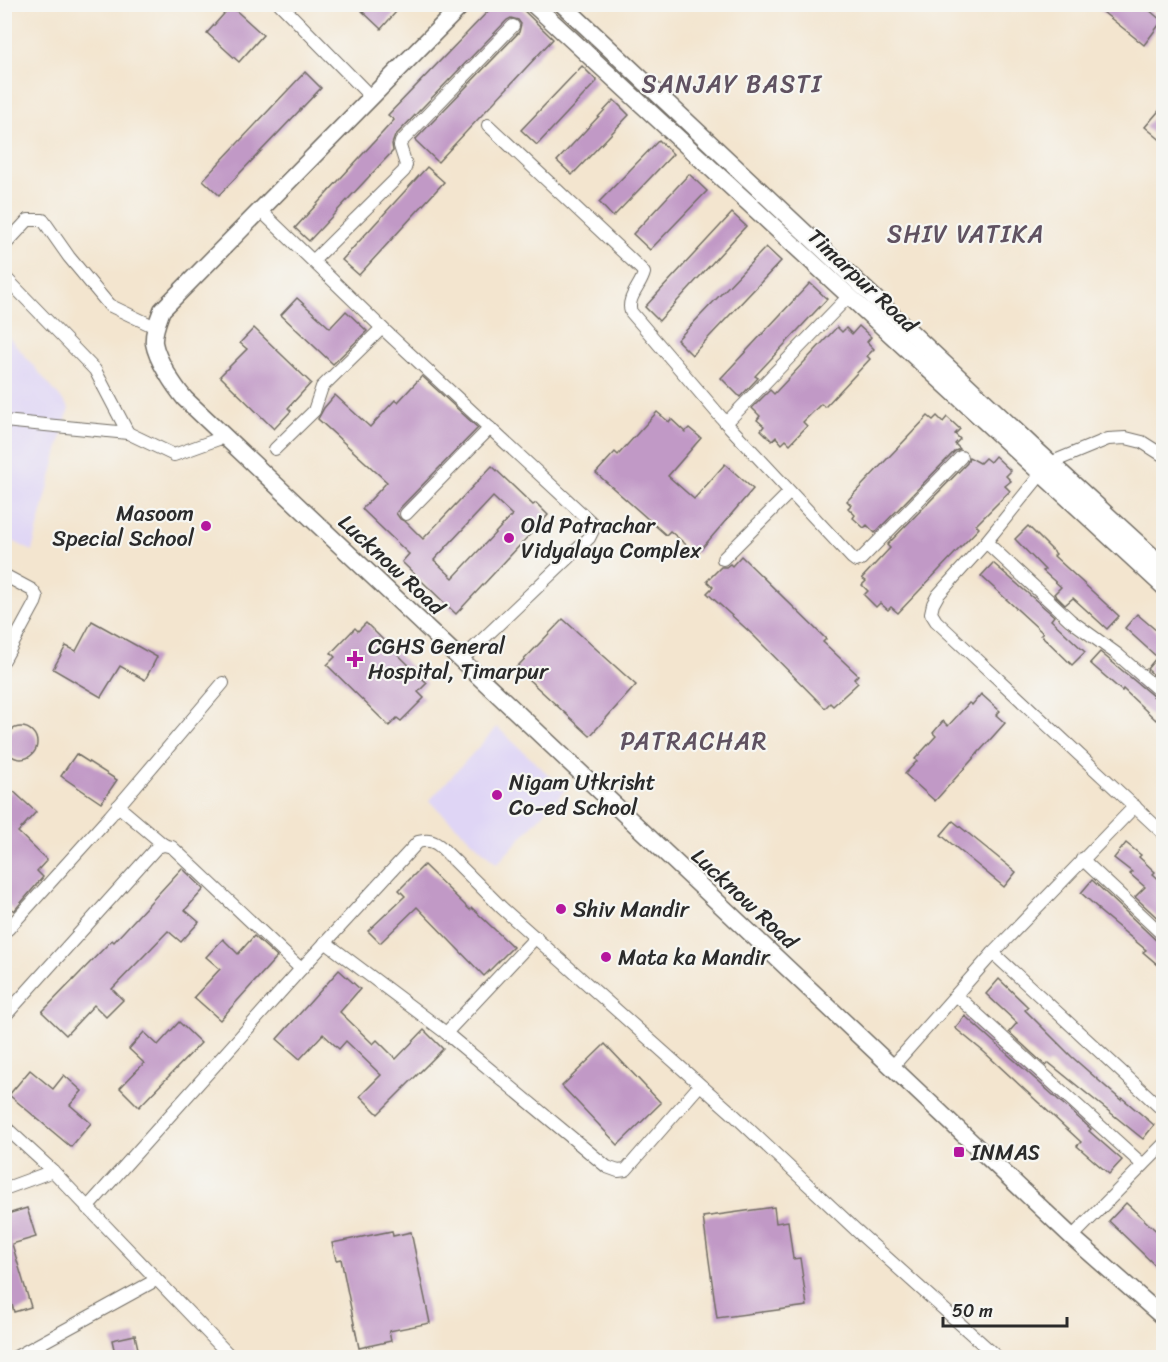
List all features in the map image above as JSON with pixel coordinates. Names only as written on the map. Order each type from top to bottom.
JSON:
[{"type":"street","points":[[280,4],[372,98]]},
{"type":"street","points":[[4,246],[28,220],[43,220],[69,257],[109,305],[155,327],[162,310],[463,4]]},
{"type":"street","name":"Timarpur Road","points":[[533,4],[849,296],[1046,469],[1164,567]]},
{"type":"street","name":"Timarpur Road","points":[[562,4],[1046,469],[1164,587]]},
{"type":"street","points":[[313,261],[404,171],[406,165],[400,146],[401,142],[513,26]]},
{"type":"street","points":[[488,125],[641,269],[644,273],[629,303],[631,312],[726,423],[856,561],[861,559],[961,457]]},
{"type":"street","points":[[261,211],[382,328],[592,523],[593,530],[589,538],[461,660]]},
{"type":"street","points":[[4,276],[95,370],[128,434]]},
{"type":"street","points":[[726,423],[849,296]]},
{"type":"street","name":"Lucknow Road","points":[[155,327],[154,344],[171,382],[184,399],[1072,1237],[1164,1318]]},
{"type":"street","points":[[275,449],[314,411],[322,387],[382,328]]},
{"type":"street","points":[[4,421],[128,434],[174,455],[224,437]]},
{"type":"street","points":[[406,514],[490,428]]},
{"type":"street","points":[[1164,456],[1142,442],[1126,438],[1108,439],[1046,469],[986,542],[938,595],[931,613],[945,629],[1164,834]]},
{"type":"street","points":[[723,559],[790,492]]},
{"type":"street","points":[[986,542],[1070,620],[1117,654],[1164,695]]},
{"type":"street","points":[[4,575],[32,590],[36,597],[35,603],[4,660]]},
{"type":"street","points":[[8,929],[118,806],[223,683]]},
{"type":"street","points":[[118,806],[164,844],[172,847],[301,969]]},
{"type":"street","points":[[892,1067],[993,953],[1135,806]]},
{"type":"street","points":[[87,1208],[325,942],[418,842],[426,840],[436,842],[502,908],[733,1114],[856,1230],[998,1358]]},
{"type":"street","points":[[4,1017],[157,847],[164,844]]},
{"type":"street","points":[[1082,859],[1164,936]]},
{"type":"street","points":[[446,1034],[536,937]]},
{"type":"street","points":[[325,942],[446,1034],[607,1167],[618,1172],[626,1170],[699,1086]]},
{"type":"street","points":[[993,953],[1164,1111]]},
{"type":"street","points":[[956,995],[1143,1165]]},
{"type":"street","points":[[4,1126],[53,1171],[232,1358]]},
{"type":"street","points":[[1072,1237],[1164,1144]]},
{"type":"street","points":[[4,1189],[53,1171]]},
{"type":"street","points":[[14,1358],[156,1280]]},
{"type":"shaded area","points":[[4,331],[69,408],[32,551],[5,537]]},
{"type":"shaded area","name":"Nigam Utkrisht Co-ed School","points":[[497,727],[565,790],[497,864],[429,801]]},
{"type":"building","points":[[368,4],[403,4],[381,29],[362,11]]},
{"type":"building","points":[[495,4],[517,4],[553,39],[438,162],[415,140],[519,32],[521,24],[518,20],[511,18],[507,20],[395,136],[392,144],[393,151],[309,241],[295,228],[394,120],[388,115]]},
{"type":"building","points":[[1093,4],[1142,4],[1162,21],[1144,45]]},
{"type":"building","points":[[231,6],[263,35],[239,62],[207,33]]},
{"type":"building","points":[[582,66],[597,81],[537,145],[521,130]]},
{"type":"building","points":[[305,72],[321,88],[219,195],[203,180]]},
{"type":"building","points":[[614,100],[629,115],[572,175],[557,161]]},
{"type":"building","points":[[1164,105],[1164,143],[1145,127]]},
{"type":"building","points":[[659,140],[673,154],[613,217],[599,202]]},
{"type":"building","points":[[427,167],[444,182],[359,275],[342,260]]},
{"type":"building","points":[[689,174],[707,191],[650,250],[633,234]]},
{"type":"building","points":[[732,213],[746,226],[659,321],[645,307]]},
{"type":"building","points":[[766,247],[781,261],[692,355],[677,340]]},
{"type":"building","points":[[810,283],[827,299],[755,376],[758,378],[740,397],[721,378]]},
{"type":"building","points":[[297,298],[330,328],[346,311],[367,331],[333,364],[281,315]]},
{"type":"building","points":[[859,326],[871,337],[867,342],[874,349],[867,356],[870,359],[825,407],[821,404],[803,422],[807,426],[790,444],[786,440],[782,444],[776,437],[772,441],[761,430],[764,426],[757,420],[760,416],[752,408],[770,390],[774,394],[837,327],[842,332],[846,328],[852,334]]},
{"type":"building","points":[[254,328],[311,383],[288,408],[291,411],[274,429],[220,376],[247,349],[240,343]]},
{"type":"building","points":[[422,376],[478,428],[396,513],[423,539],[492,466],[533,505],[536,503],[548,515],[456,614],[402,562],[409,554],[362,509],[387,482],[318,419],[335,395],[370,427],[395,400],[398,402]],"holes":[[[493,497],[512,515],[453,578],[434,560]]]},
{"type":"building","points":[[657,412],[669,422],[671,419],[685,432],[689,428],[701,438],[668,476],[694,499],[725,464],[753,489],[697,554],[670,531],[666,535],[596,473],[615,452],[618,455]]},
{"type":"building","points":[[928,416],[933,420],[937,416],[943,422],[947,417],[960,429],[955,434],[960,439],[955,444],[960,449],[955,451],[875,533],[867,525],[864,528],[853,518],[855,515],[848,508],[851,505],[847,501]]},
{"type":"building","points":[[995,456],[1011,471],[1006,476],[1011,481],[1005,486],[1010,491],[976,525],[979,528],[898,613],[891,607],[888,610],[880,603],[876,607],[864,595],[868,591],[862,585],[866,581],[862,578],[890,548],[887,545],[967,463],[969,457],[980,463],[985,458],[990,462]]},
{"type":"building","points":[[1028,526],[1056,554],[1054,556],[1119,616],[1107,629],[1073,598],[1065,605],[1054,594],[1061,587],[1043,571],[1045,570],[1015,539]]},
{"type":"building","points":[[741,556],[826,639],[823,642],[858,675],[854,679],[858,683],[833,706],[830,703],[825,708],[753,635],[707,593],[713,587],[707,581],[721,567],[730,564],[732,566]]},
{"type":"building","points":[[993,563],[1054,616],[1051,620],[1085,652],[1072,665],[1041,635],[1043,633],[981,576]]},
{"type":"building","points":[[1137,614],[1164,637],[1164,684],[1147,669],[1157,657],[1125,628]]},
{"type":"building","points":[[563,619],[636,685],[590,736],[516,668]]},
{"type":"building","points":[[92,621],[157,657],[145,680],[120,666],[101,697],[53,669],[66,646],[76,651]]},
{"type":"building","points":[[366,623],[427,683],[418,692],[424,698],[401,721],[397,718],[389,726],[327,665],[335,657],[331,653],[355,628],[358,631]]},
{"type":"building","points":[[1100,652],[1164,703],[1164,723],[1158,718],[1156,720],[1123,689],[1122,691],[1090,663]]},
{"type":"building","points":[[981,694],[1000,711],[996,715],[1005,723],[935,801],[905,774],[936,736],[933,733],[943,721],[948,726],[969,703],[972,705]]},
{"type":"building","points":[[21,727],[33,731],[37,743],[33,755],[21,759],[9,755],[5,743],[9,731]]},
{"type":"building","points":[[76,754],[117,780],[101,803],[61,776]]},
{"type":"building","points":[[12,790],[36,812],[18,832],[47,860],[37,871],[43,877],[14,911],[4,902],[4,799]]},
{"type":"building","points":[[953,821],[1016,872],[1004,887],[941,835]]},
{"type":"building","points":[[1126,843],[1141,855],[1139,857],[1164,884],[1164,924],[1135,897],[1145,887],[1130,874],[1132,872],[1114,858]]},
{"type":"building","points":[[424,865],[470,910],[472,908],[513,947],[484,976],[417,907],[380,943],[368,931],[405,896],[399,890]]},
{"type":"building","points":[[182,868],[204,889],[185,910],[199,922],[181,942],[168,931],[112,989],[123,1000],[106,1017],[94,1005],[66,1035],[42,1012],[112,940],[114,942]]},
{"type":"building","points":[[1092,880],[1158,942],[1164,944],[1164,970],[1143,952],[1146,950],[1081,893]]},
{"type":"building","points":[[254,936],[277,957],[220,1020],[194,997],[220,969],[206,957],[223,939],[238,954]]},
{"type":"building","points":[[339,970],[360,989],[340,1012],[373,1044],[377,1040],[396,1059],[424,1030],[443,1049],[378,1114],[360,1096],[381,1075],[346,1041],[339,1049],[323,1034],[300,1059],[277,1039]]},
{"type":"building","points":[[999,979],[1028,1007],[1025,1010],[1072,1057],[1121,1100],[1122,1098],[1154,1125],[1143,1139],[1049,1063],[1046,1066],[1009,1032],[1017,1023],[986,994]]},
{"type":"building","points":[[965,1016],[1091,1129],[1089,1131],[1122,1160],[1109,1174],[1077,1146],[1081,1142],[955,1028]]},
{"type":"building","points":[[179,1022],[201,1043],[139,1107],[120,1088],[144,1063],[129,1049],[144,1032],[158,1045]]},
{"type":"building","points":[[605,1044],[661,1103],[618,1145],[562,1086]]},
{"type":"building","points":[[30,1070],[53,1089],[64,1075],[82,1091],[70,1105],[91,1123],[71,1147],[9,1095]]},
{"type":"building","points":[[1126,1203],[1164,1238],[1164,1274],[1109,1221]]},
{"type":"building","points":[[774,1207],[776,1223],[788,1221],[793,1259],[800,1258],[807,1306],[717,1318],[703,1217]]},
{"type":"building","points":[[27,1208],[36,1237],[12,1244],[31,1307],[14,1312],[7,1286],[4,1287],[4,1215]]},
{"type":"building","points":[[392,1231],[393,1236],[411,1232],[430,1323],[389,1331],[391,1341],[359,1348],[341,1259],[336,1260],[332,1243]]},
{"type":"building","points":[[135,1335],[140,1358],[116,1358],[112,1340]]},
{"type":"place","name":"Masoom Special School","points":[[206,526]]},
{"type":"place","name":"Old Patrachar Vidyalaya Complex","points":[[509,538]]},
{"type":"place","name":"CGHS General Hospital, Timarpur","points":[[355,659]]},
{"type":"place","name":"Nigam Utkrisht Co-ed School","points":[[497,795]]},
{"type":"place","name":"Shiv Mandir","points":[[561,909]]},
{"type":"place","name":"Mata ka Mandir","points":[[606,957]]},
{"type":"place","name":"INMAS","points":[[959,1152]]},
{"type":"district","name":"SANJAY BASTI","points":[[732,84]]},
{"type":"district","name":"SHIV VATIKA","points":[[966,234]]},
{"type":"district","name":"PATRACHAR","points":[[694,741]]}]
